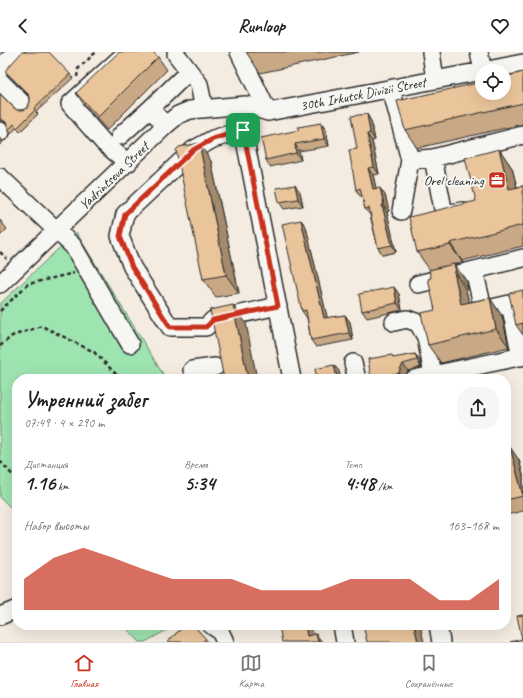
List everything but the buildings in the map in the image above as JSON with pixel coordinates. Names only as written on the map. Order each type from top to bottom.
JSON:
[{"type":"street","points":[[0,68],[16,52]]},
{"type":"street","points":[[127,52],[70,104],[104,143],[128,162]]},
{"type":"street","points":[[239,52],[268,112]]},
{"type":"street","points":[[431,52],[435,80]]},
{"type":"street","points":[[479,52],[482,64]]},
{"type":"street","points":[[176,54],[199,84],[204,109]]},
{"type":"street","name":"30th Irkutsk Divizii Street","points":[[511,65],[523,63]]},
{"type":"street","name":"30th Irkutsk Divizii Street","points":[[245,104],[268,112],[475,72]]},
{"type":"street","points":[[120,136],[181,79]]},
{"type":"street","points":[[0,81],[24,104]]},
{"type":"street","points":[[391,89],[410,160],[401,210]]},
{"type":"street","points":[[245,104],[243,130],[291,374]]},
{"type":"street","name":"Yadrintseva Street","points":[[0,284],[58,231],[166,125],[178,116],[190,110],[245,104]]},
{"type":"street","points":[[150,109],[166,125]]},
{"type":"street","points":[[243,130],[213,139],[193,150],[125,214],[120,236],[132,267],[170,327],[206,327],[213,320],[278,306]]},
{"type":"street","points":[[410,160],[433,158],[523,135]]},
{"type":"street","points":[[433,158],[444,214],[473,208]]},
{"type":"street","points":[[0,177],[73,246],[130,344]]},
{"type":"street","points":[[418,284],[523,258]]},
{"type":"street","points":[[474,270],[482,304],[488,309],[520,302]]},
{"type":"street","points":[[438,374],[522,357],[511,309],[520,302]]},
{"type":"street","points":[[394,322],[407,319],[418,323],[426,337],[433,374]]},
{"type":"street","points":[[192,370],[215,367]]},
{"type":"street","points":[[0,616],[12,611]]},
{"type":"street","points":[[218,630],[225,642]]},
{"type":"street","points":[[343,630],[345,642]]},
{"type":"street","points":[[439,630],[441,642]]},
{"type":"path","points":[[0,252],[7,259]]},
{"type":"path","points":[[0,311],[28,284],[87,270]]},
{"type":"path","points":[[0,346],[12,336],[42,326],[94,352],[116,374]]},
{"type":"path","points":[[0,461],[12,474]]},
{"type":"green space","points":[[76,232],[163,374],[12,374],[12,509],[0,497],[0,304]]},
{"type":"green space","points":[[128,630],[167,630],[145,642],[140,642]]},
{"type":"place","name":"Orel cleaning","points":[[497,180]]},
{"type":"route","points":[[243,130],[278,306],[213,320],[206,327],[170,327],[132,267],[120,236],[125,214],[193,150],[213,139],[243,130]]}]
